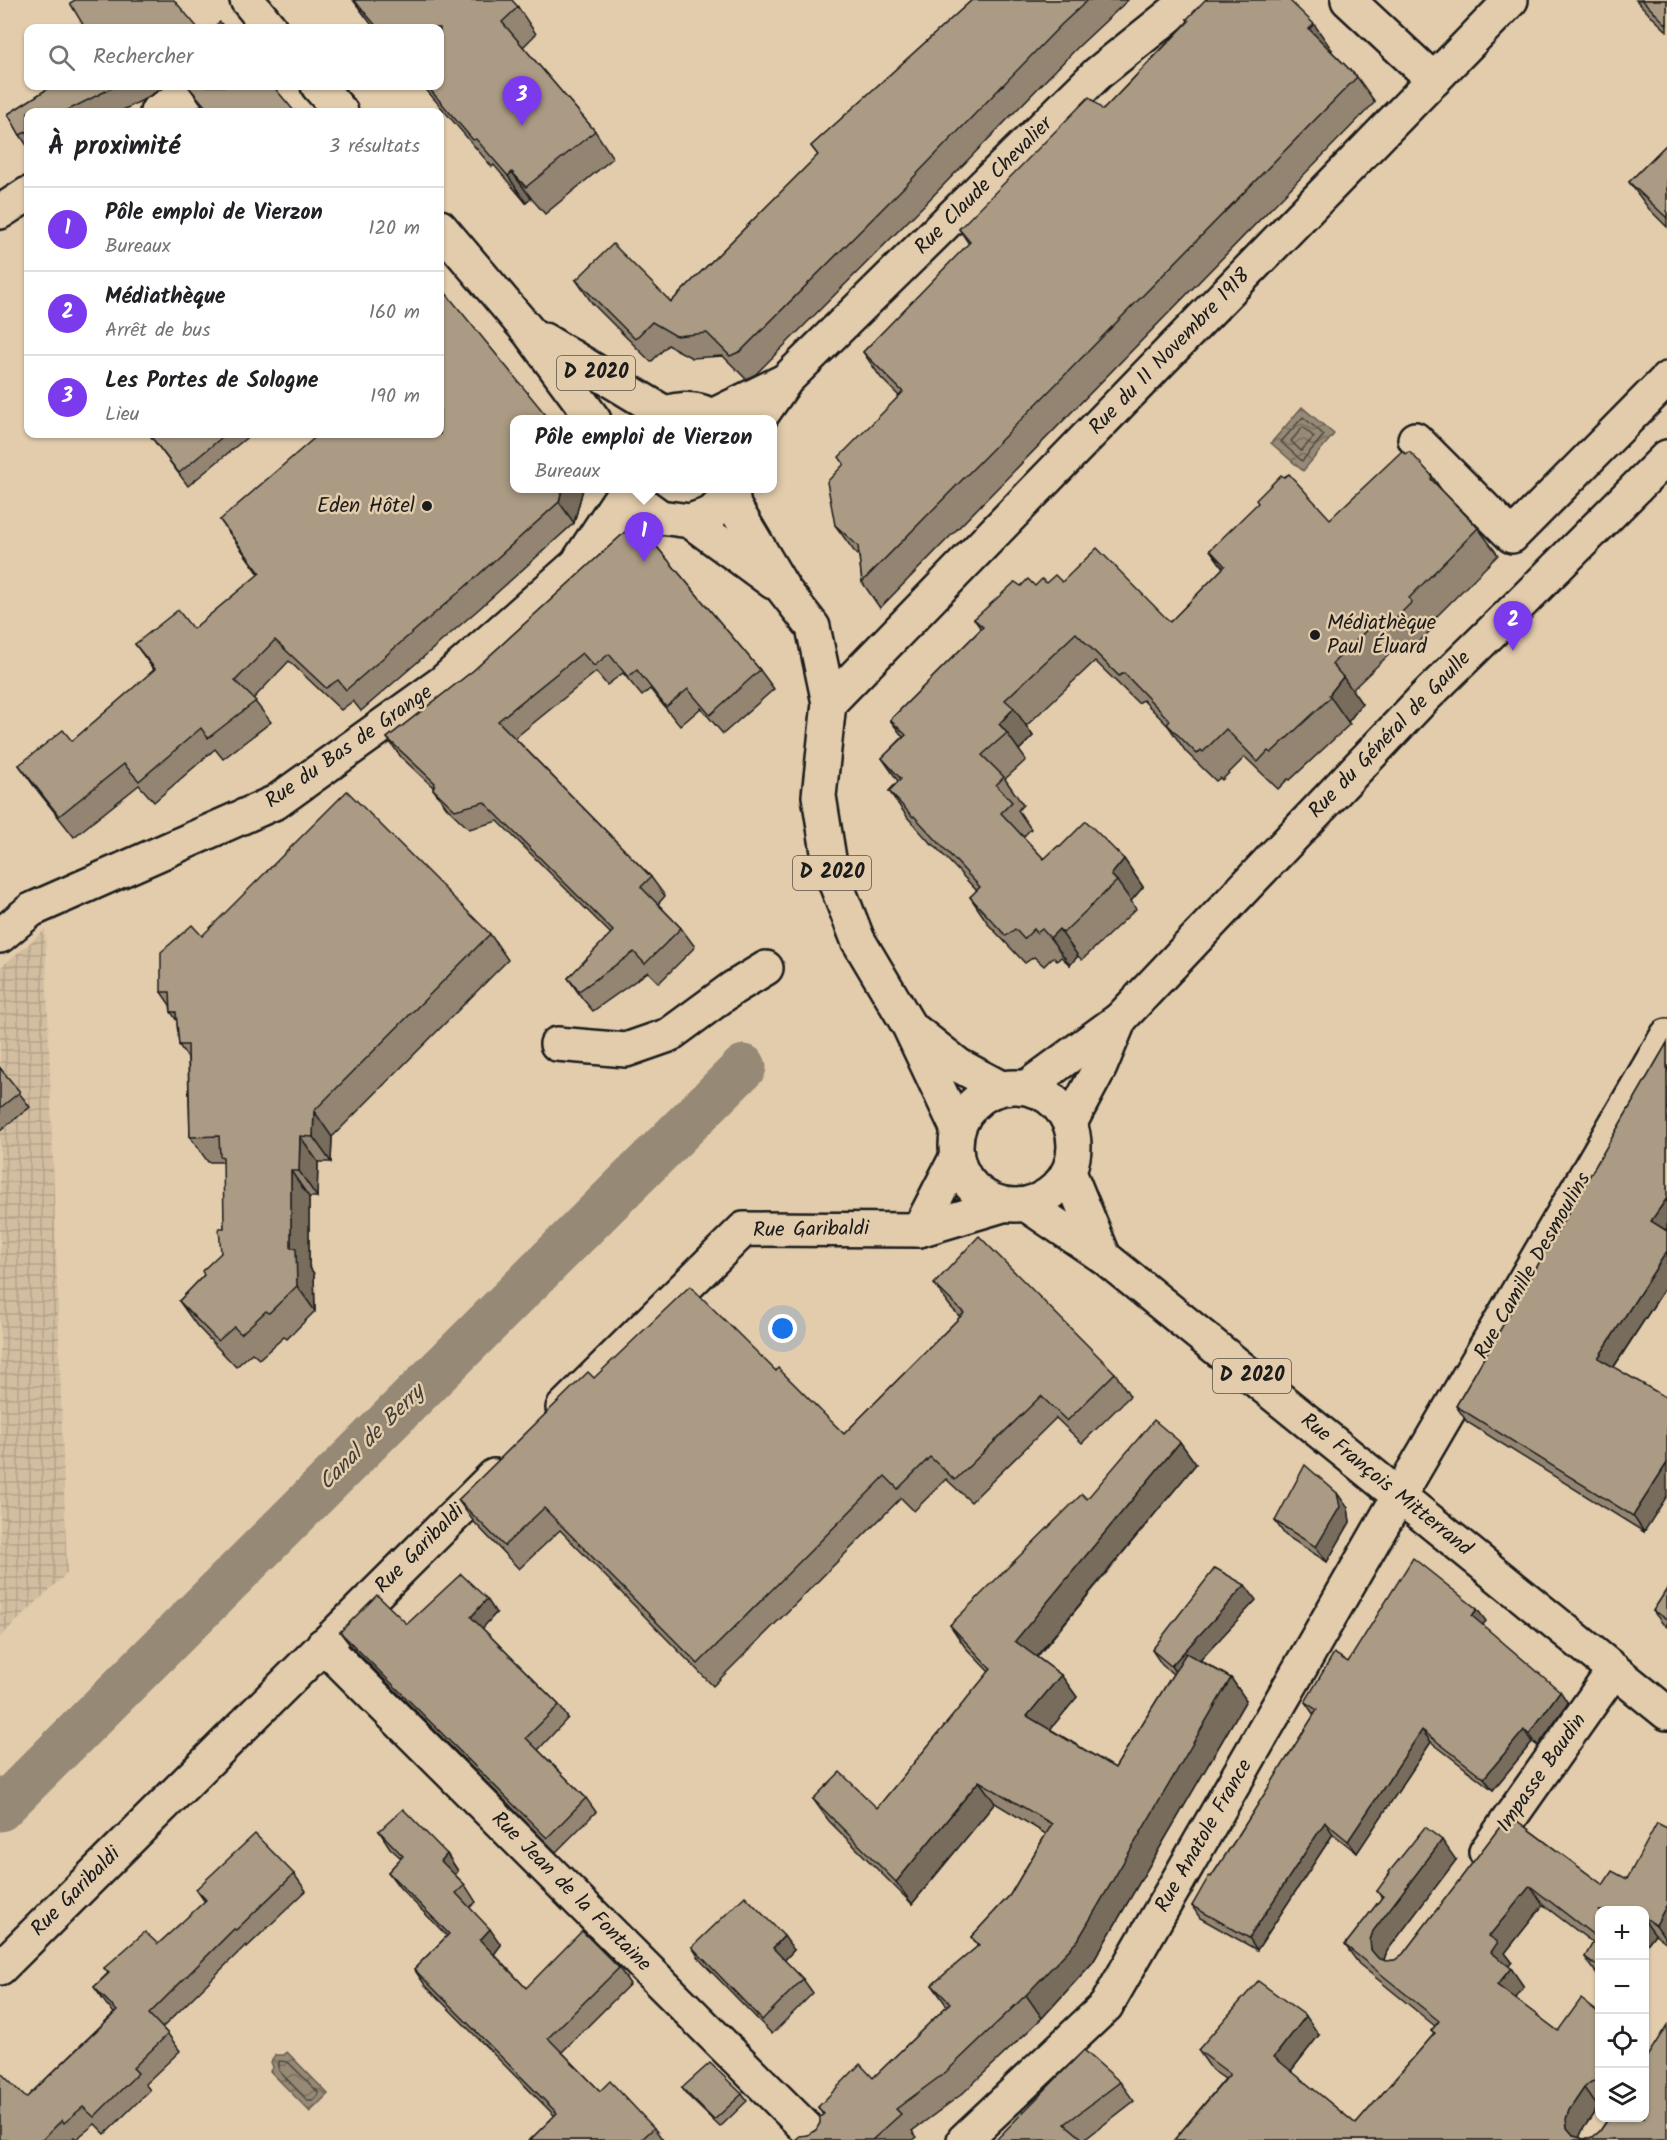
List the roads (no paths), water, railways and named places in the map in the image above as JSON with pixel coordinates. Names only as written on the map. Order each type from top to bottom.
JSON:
[{"type":"street","points":[[248,0],[267,24]]},
{"type":"street","name":"Rue Claude Chevalier","points":[[762,415],[786,380],[1098,73],[1189,0]]},
{"type":"street","points":[[1348,0],[1434,80]]},
{"type":"street","name":"Rue du 11 Novembre 1918","points":[[828,703],[1511,0]]},
{"type":"street","points":[[164,108],[193,90]]},
{"type":"street","points":[[322,90],[337,108]]},
{"type":"street","points":[[0,212],[24,197]]},
{"type":"street","name":"D 2020","points":[[444,232],[529,332],[590,415]]},
{"type":"street","name":"D 2020","points":[[529,332],[656,415]]},
{"type":"street","points":[[1415,439],[1512,536],[1667,379]]},
{"type":"street","name":"Rue Claude Chevalier","points":[[720,415],[786,380]]},
{"type":"street","points":[[662,415],[688,408],[706,415]]},
{"type":"street","name":"Rue du Général de Gaulle","points":[[1014,1087],[1120,1019],[1424,698],[1667,457]]},
{"type":"street","name":"Rue du Bas de Grange","points":[[576,566],[624,493]]},
{"type":"street","points":[[635,493],[642,504],[675,519]]},
{"type":"street","name":"Rue du Bas de Grange","points":[[0,936],[31,910],[276,802],[442,683],[576,566],[643,523],[712,513],[731,493]]},
{"type":"street","name":"D 2020","points":[[733,493],[734,506],[784,590],[813,627],[828,703],[819,796],[831,871],[858,940],[909,1026],[957,1143]]},
{"type":"street","name":"D 2020","points":[[675,519],[784,590]]},
{"type":"street","points":[[557,1044],[626,1050],[669,1035],[733,988],[766,968]]},
{"type":"street","name":"Rue du Général de Gaulle","points":[[1070,1123],[1100,1067],[1120,1019]]},
{"type":"street","name":"D 2020","points":[[909,1026],[958,1065],[1014,1087]]},
{"type":"street","name":"Rue Camille Desmoulins","points":[[1399,1496],[1667,1036]]},
{"type":"street","points":[[919,1230],[974,1102],[1014,1087],[1053,1100],[1070,1123],[1075,1148],[1069,1172],[1052,1193],[1015,1205],[973,1189],[957,1143]]},
{"type":"street","name":"Rue François Mitterrand","points":[[1069,1172],[1104,1257]]},
{"type":"street","name":"Rue François Mitterrand","points":[[1015,1205],[1104,1257],[1667,1713]]},
{"type":"street","name":"Rue Garibaldi","points":[[543,1427],[744,1229],[919,1230],[1015,1205]]},
{"type":"street","name":"Rue Garibaldi","points":[[0,1968],[518,1452]]},
{"type":"street","name":"Rue Anatole France","points":[[964,2140],[1106,2006],[1399,1496]]},
{"type":"street","name":"Rue Jean de la Fontaine","points":[[323,1645],[818,2140]]},
{"type":"street","name":"Impasse Baudin","points":[[1465,1879],[1507,1824],[1614,1670]]},
{"type":"water","points":[[1302,407],[1334,434],[1303,471],[1271,443]]},
{"type":"water","points":[[287,2052],[328,2094],[310,2112],[270,2071],[275,2055],[284,2055]]},
{"type":"waterway","name":"Canal de Berry","points":[[0,1809],[744,1067]]},
{"type":"place","name":"Les Portes de Sologne","points":[[522,126]]},
{"type":"place","name":"Eden Hôtel","points":[[427,506]]},
{"type":"place","name":"Pôle emploi de Vierzon","points":[[644,562]]},
{"type":"place","name":"Médiathèque Paul Éluard","points":[[1315,635]]},
{"type":"place","name":"Médiathèque","points":[[1513,651]]}]
